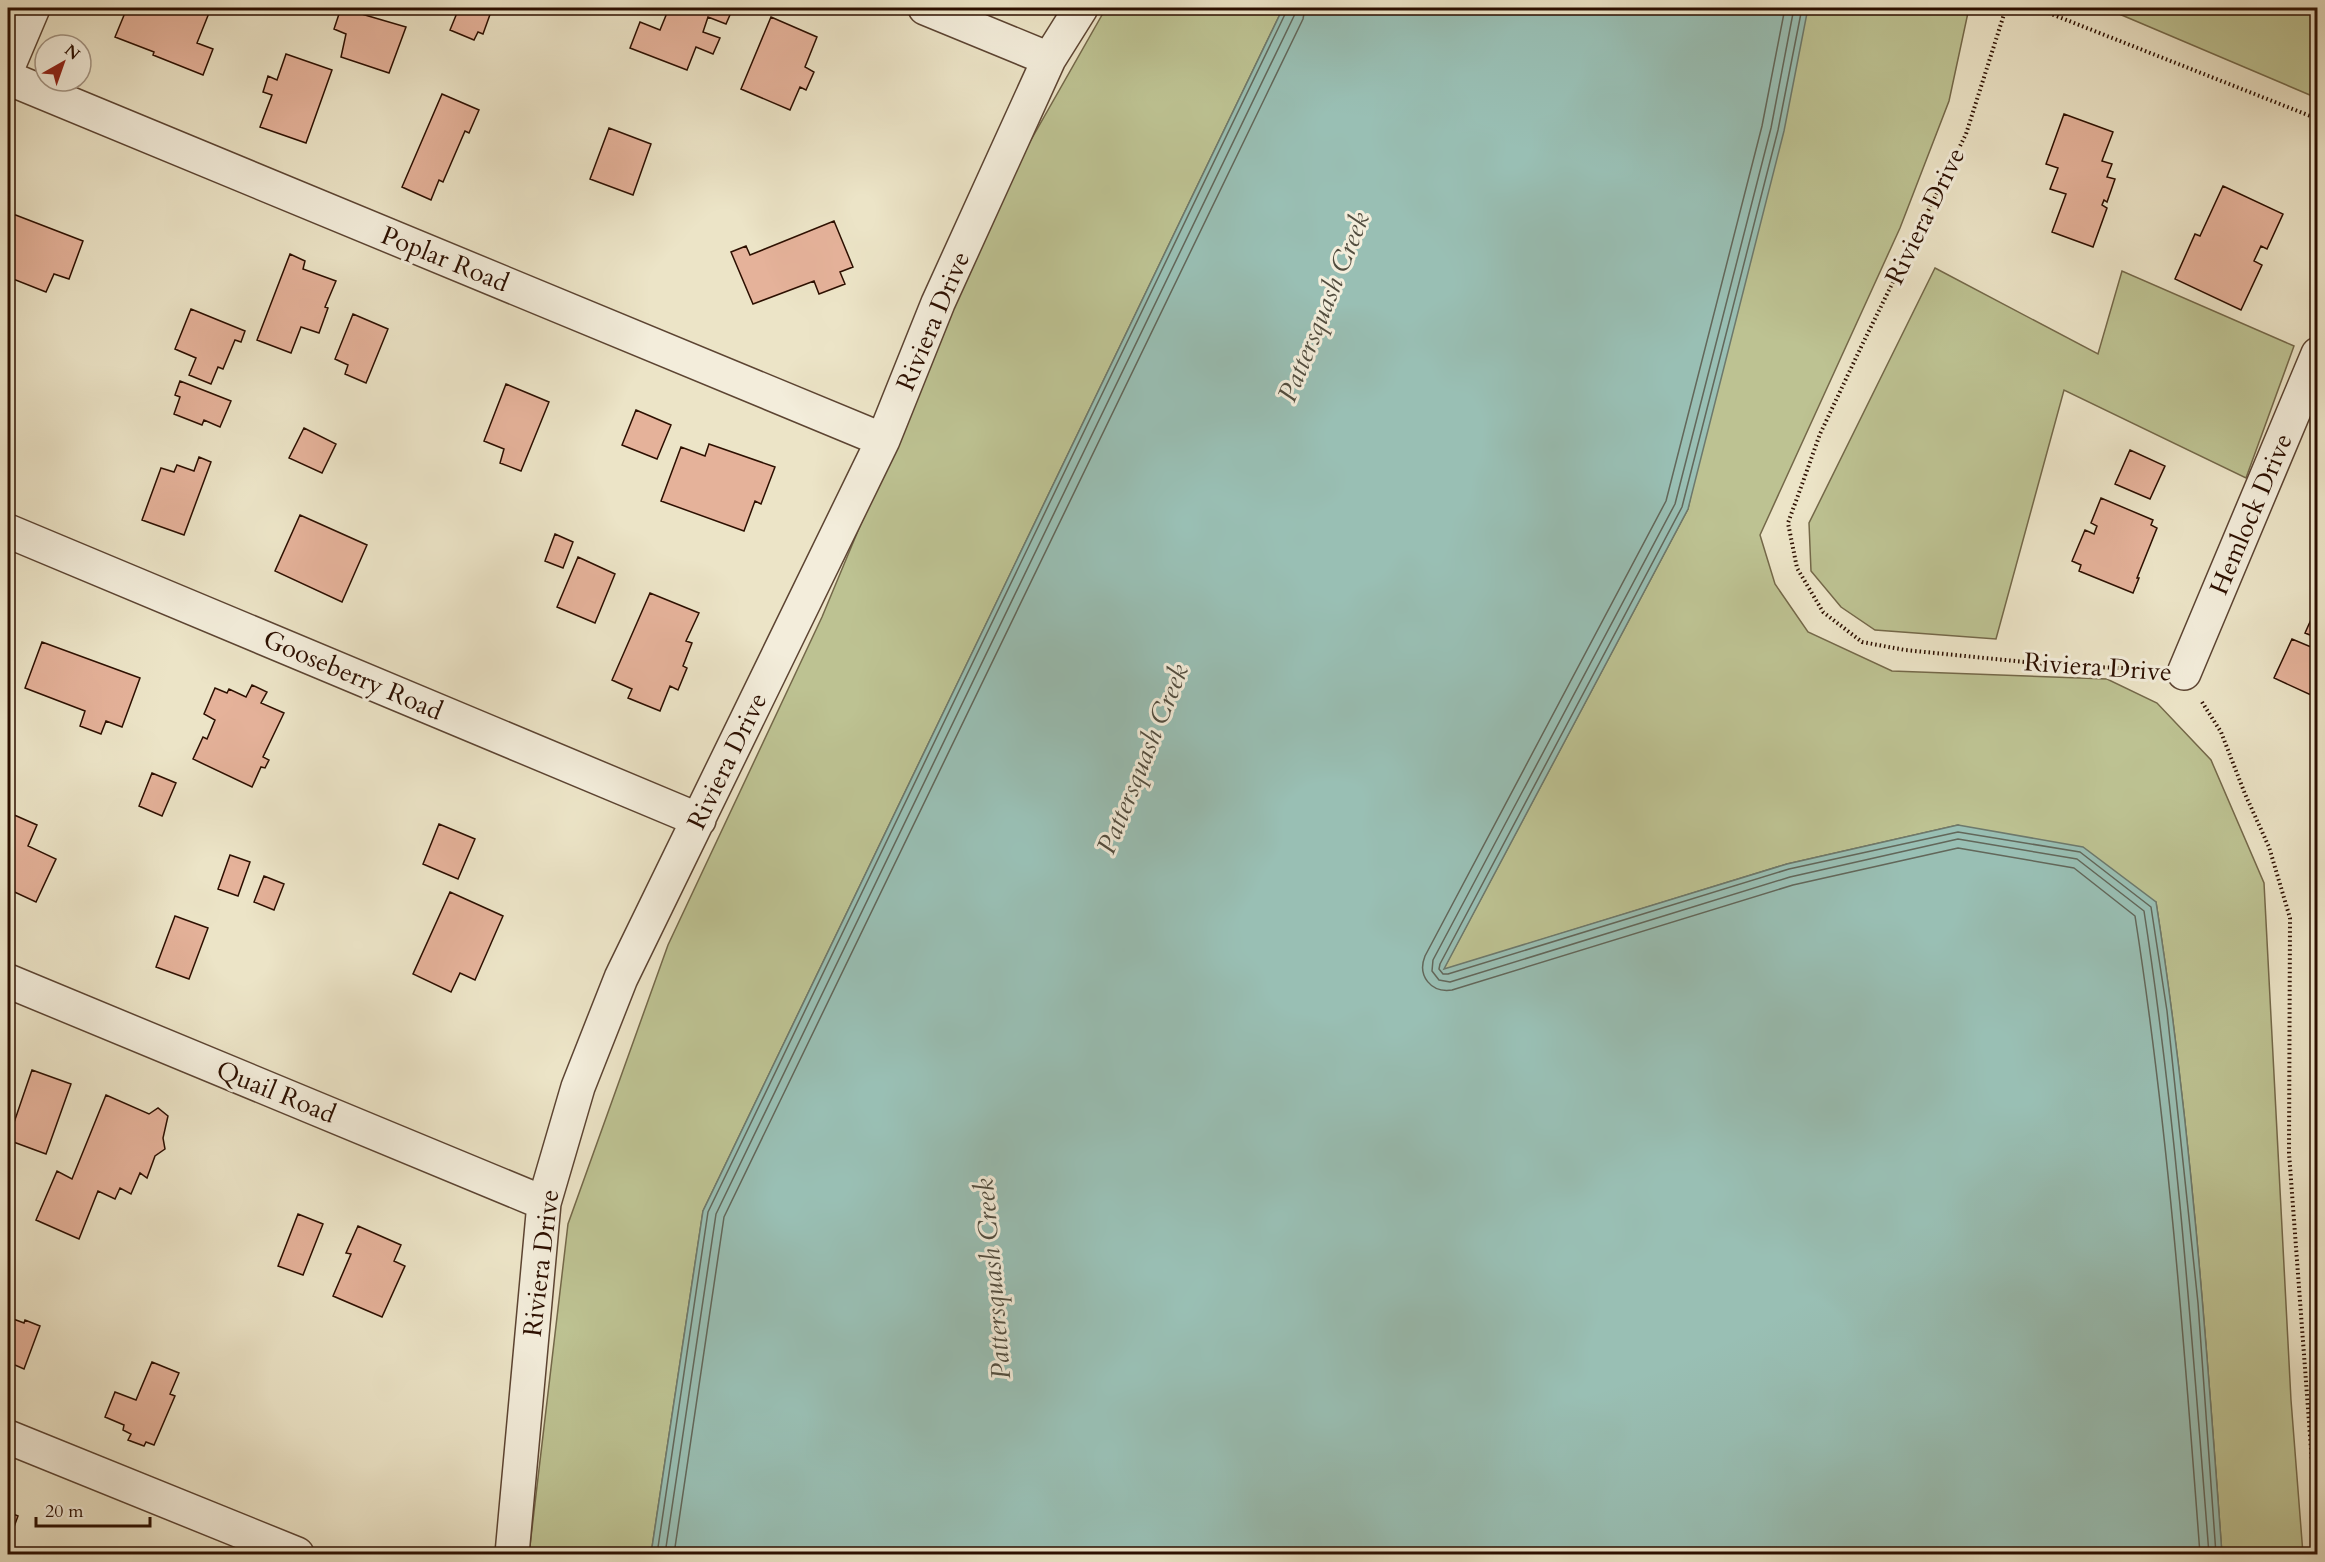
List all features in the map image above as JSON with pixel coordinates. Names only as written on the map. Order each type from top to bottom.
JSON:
[{"type":"street","points":[[8,67],[33,8]]},
{"type":"street","points":[[925,8],[1049,59]]},
{"type":"street","name":"Riviera Drive","points":[[512,1554],[544,1203],[571,1107],[621,978],[883,440],[938,303],[1049,59],[1081,8]]},
{"type":"street","name":"Poplar Road","points":[[8,78],[883,440]]},
{"type":"street","name":"Hemlock Drive","points":[[2184,673],[2318,354]]},
{"type":"street","name":"Gooseberry Road","points":[[8,531],[699,820]]},
{"type":"street","name":"Quail Road","points":[[8,981],[544,1203]]},
{"type":"street","points":[[8,1437],[297,1554]]},
{"type":"path","name":"Riviera Drive","points":[[2006,8],[1966,134],[1862,345],[1820,434],[1804,476],[1788,522],[1797,568],[1823,612],[1862,642],[1905,651],[2065,666],[2135,668],[2184,673],[2221,732],[2245,794],[2270,848],[2290,918],[2289,1153],[2318,1543]]},
{"type":"path","points":[[2036,8],[2318,119]]},
{"type":"path","points":[[2312,1464],[2318,1467]]},
{"type":"green space","points":[[1106,8],[1283,8],[703,1211],[651,1554],[529,1554],[568,1224],[668,945],[822,617],[994,205]]},
{"type":"green space","points":[[1793,8],[1969,8],[1949,101],[1900,228],[1760,535],[1775,584],[1808,632],[1892,671],[2107,679],[2157,703],[2211,760],[2264,883],[2291,1400],[2303,1554],[2222,1554],[2188,1146],[2156,902],[1958,825],[1787,864],[1443,970],[1688,509]]},
{"type":"green space","points":[[2105,8],[2317,8],[2317,98]]},
{"type":"green space","points":[[1935,268],[2098,354],[2122,271],[2294,346],[2246,478],[2064,390],[1996,639],[1875,630],[1841,607],[1811,571],[1809,523]]},
{"type":"green space","points":[[2317,904],[2317,1300],[2314,1218],[2315,910]]},
{"type":"water","name":"Pattersquash Creek","points":[[1283,8],[1808,8],[1784,131],[1688,509],[1444,969],[1787,864],[1958,825],[2083,847],[2156,902],[2188,1146],[2222,1554],[651,1554],[703,1211]]},
{"type":"building","points":[[127,8],[211,8],[197,43],[213,49],[203,75],[115,37]]},
{"type":"building","points":[[341,8],[406,27],[389,73],[341,57],[346,34],[334,29]]},
{"type":"building","points":[[459,8],[492,9],[483,34],[478,32],[474,40],[450,30]]},
{"type":"building","points":[[669,8],[733,8],[726,24],[708,17],[703,32],[720,38],[713,54],[696,47],[687,70],[630,48],[640,22],[660,30]]},
{"type":"building","points":[[771,17],[817,37],[805,67],[814,72],[806,90],[800,87],[790,110],[741,89]]},
{"type":"building","points":[[286,54],[332,70],[306,143],[260,127],[272,95],[263,92],[268,76],[277,80]]},
{"type":"building","points":[[442,94],[479,110],[469,133],[465,131],[443,182],[439,180],[431,200],[402,187]]},
{"type":"building","points":[[2064,114],[2113,132],[2102,161],[2112,164],[2107,177],[2115,179],[2107,202],[2104,200],[2102,205],[2107,208],[2093,247],[2052,232],[2066,194],[2050,189],[2058,168],[2046,164]]},
{"type":"building","points":[[609,128],[651,144],[633,195],[590,179]]},
{"type":"building","points":[[2223,186],[2283,214],[2267,249],[2261,246],[2254,261],[2262,265],[2241,310],[2175,279],[2195,234],[2200,236]]},
{"type":"building","points":[[13,214],[83,241],[69,279],[54,274],[46,292],[8,277],[8,229]]},
{"type":"building","points":[[834,221],[853,267],[840,272],[845,284],[819,294],[814,281],[753,304],[731,252],[746,246],[750,255]]},
{"type":"building","points":[[290,254],[305,261],[303,269],[336,281],[325,307],[328,308],[319,333],[301,327],[291,353],[257,340]]},
{"type":"building","points":[[191,309],[245,331],[241,342],[235,340],[223,369],[218,367],[211,384],[189,375],[196,358],[175,349]]},
{"type":"building","points":[[353,314],[388,329],[366,383],[345,374],[348,365],[335,359]]},
{"type":"building","points":[[180,381],[231,401],[220,427],[204,420],[202,425],[174,414],[180,397],[175,395]]},
{"type":"building","points":[[506,384],[549,402],[521,471],[500,463],[504,449],[484,441]]},
{"type":"building","points":[[636,410],[671,425],[657,459],[622,445]]},
{"type":"building","points":[[304,428],[336,444],[322,473],[289,458]]},
{"type":"building","points":[[709,444],[775,467],[761,504],[755,501],[744,531],[661,501],[681,447],[705,456]]},
{"type":"building","points":[[2130,450],[2165,466],[2150,499],[2115,484]]},
{"type":"building","points":[[199,457],[211,462],[184,535],[142,520],[161,468],[174,472],[177,465],[194,471]]},
{"type":"building","points":[[2101,498],[2153,520],[2151,525],[2157,528],[2133,593],[2079,571],[2081,565],[2072,561],[2085,530],[2094,534],[2097,526],[2091,523]]},
{"type":"building","points":[[300,515],[367,545],[342,602],[275,571]]},
{"type":"building","points":[[555,534],[573,542],[563,568],[545,561]]},
{"type":"building","points":[[578,557],[615,574],[595,623],[557,607]]},
{"type":"building","points":[[650,593],[699,613],[686,641],[692,643],[683,666],[687,668],[678,690],[670,686],[660,711],[628,698],[632,689],[612,680]]},
{"type":"building","points":[[2318,604],[2318,679],[2311,695],[2274,678],[2292,639],[2311,647],[2315,637],[2305,633]]},
{"type":"building","points":[[42,642],[140,678],[122,727],[106,721],[101,734],[80,726],[85,711],[25,688]]},
{"type":"building","points":[[252,685],[267,692],[261,703],[284,713],[263,757],[269,760],[265,768],[261,767],[252,787],[193,759],[203,737],[207,739],[215,720],[204,714],[215,688],[227,693],[229,689],[246,697]]},
{"type":"building","points":[[152,773],[176,783],[162,816],[139,806]]},
{"type":"building","points":[[12,814],[37,825],[28,846],[56,859],[36,902],[8,889],[8,825]]},
{"type":"building","points":[[439,824],[475,839],[458,879],[423,864]]},
{"type":"building","points":[[230,855],[250,862],[238,896],[218,889]]},
{"type":"building","points":[[264,876],[284,884],[274,910],[254,902]]},
{"type":"building","points":[[450,892],[503,916],[475,980],[460,973],[451,992],[413,974]]},
{"type":"building","points":[[175,916],[208,928],[189,979],[156,967]]},
{"type":"building","points":[[32,1070],[71,1084],[46,1154],[8,1140]]},
{"type":"building","points":[[106,1095],[149,1114],[158,1108],[168,1116],[163,1138],[165,1149],[155,1156],[147,1178],[140,1173],[131,1194],[120,1188],[115,1199],[98,1191],[79,1239],[36,1220],[57,1171],[72,1179]]},
{"type":"building","points":[[298,1214],[323,1224],[303,1275],[278,1266]]},
{"type":"building","points":[[358,1226],[401,1245],[394,1261],[405,1266],[382,1317],[333,1296],[351,1254],[346,1253]]},
{"type":"building","points":[[8,1317],[40,1326],[24,1369],[8,1362]]},
{"type":"building","points":[[152,1362],[179,1373],[170,1394],[175,1396],[154,1445],[146,1442],[144,1446],[128,1440],[131,1434],[123,1430],[124,1425],[105,1417],[115,1392],[136,1400]]},
{"type":"building","points":[[8,1512],[18,1516],[8,1543]]}]
